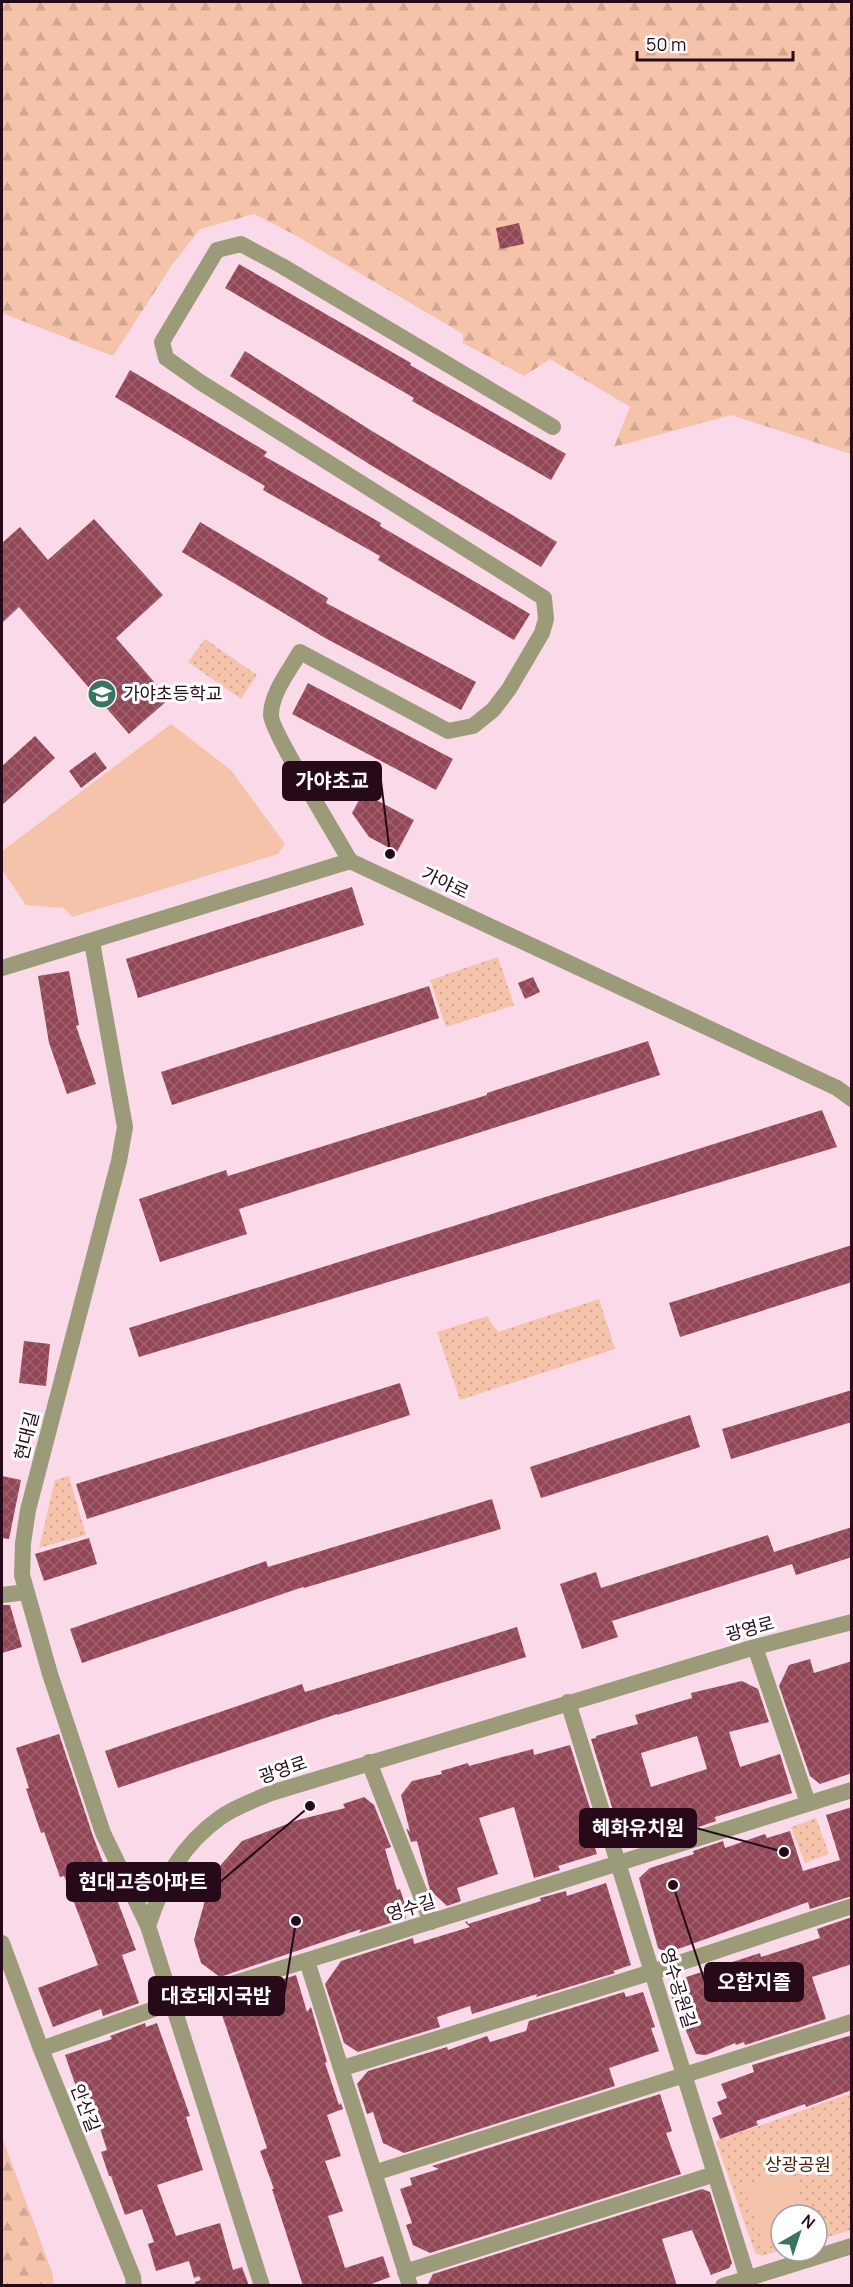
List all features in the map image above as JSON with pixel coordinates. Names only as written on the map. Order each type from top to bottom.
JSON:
[{"type":"street","points":[[2,968],[350,861],[280,738],[270,716],[276,695],[300,652],[448,731],[473,726],[493,710],[509,689],[542,633],[546,619],[544,598],[200,382],[166,358],[162,342],[217,250],[241,244],[553,427]]},
{"type":"street","name":"가야로","points":[[350,861],[837,1088],[852,1099]]},
{"type":"street","name":"현대길","points":[[92,942],[125,1127],[119,1161],[28,1510],[23,1543],[22,1575],[50,1674],[103,1833],[148,1926]]},
{"type":"street","points":[[2,1595],[27,1592]]},
{"type":"street","name":"광영로","points":[[148,1926],[159,1892],[185,1848],[222,1816],[271,1793],[568,1702],[755,1647],[852,1622]]},
{"type":"street","points":[[755,1647],[808,1803]]},
{"type":"street","name":"영수공원길","points":[[568,1702],[748,2282]]},
{"type":"street","points":[[369,1762],[432,1922]]},
{"type":"street","name":"영수길","points":[[41,2049],[174,2002],[852,1790]]},
{"type":"street","points":[[342,2068],[652,1972],[852,1906]]},
{"type":"street","points":[[148,1926],[174,2002],[262,2286]]},
{"type":"street","name":"안산길","points":[[2,1943],[41,2049],[133,2277],[134,2286]]},
{"type":"street","points":[[307,1961],[408,2279],[715,2174]]},
{"type":"street","points":[[374,2173],[852,2022]]},
{"type":"street","points":[[723,2286],[748,2282],[851,2247]]},
{"type":"green space","points":[[2,2],[851,2],[851,454],[731,415],[614,447],[630,407],[550,359],[524,376],[463,343],[463,334],[293,234],[254,214],[200,229],[172,265],[113,356],[2,313]]},
{"type":"green space","points":[[205,639],[257,675],[241,699],[188,662]]},
{"type":"green space","points":[[171,724],[231,770],[285,844],[278,854],[72,917],[64,908],[26,905],[2,870],[2,851]]},
{"type":"green space","points":[[498,957],[514,1005],[446,1027],[430,980]]},
{"type":"green space","points":[[599,1299],[615,1349],[460,1400],[437,1332],[487,1316],[498,1332]]},
{"type":"green space","points":[[69,1476],[86,1535],[39,1548],[55,1480]]},
{"type":"green space","points":[[816,1818],[829,1854],[805,1863],[791,1827]]},
{"type":"green space","name":"상광공원","points":[[851,2093],[851,2230],[829,2236],[829,2203],[769,2203],[769,2254],[762,2256],[755,2253],[716,2141]]},
{"type":"green space","points":[[2,2137],[52,2272],[54,2285],[2,2285]]},
{"type":"green space","points":[[790,2170],[802,2203],[769,2203],[769,2246],[765,2248],[743,2187]]},
{"type":"building","points":[[519,223],[524,244],[500,249],[496,228]]},
{"type":"building","points":[[239,264],[566,454],[551,480],[412,401],[414,398],[225,288]]},
{"type":"building","points":[[245,351],[372,431],[557,542],[541,567],[369,464],[230,376]]},
{"type":"building","points":[[130,370],[267,452],[264,456],[381,523],[380,526],[530,614],[514,640],[378,560],[380,556],[263,490],[265,486],[115,397]]},
{"type":"building","points":[[94,519],[163,595],[116,638],[169,699],[129,734],[19,607],[2,623],[2,543],[20,527],[48,560]]},
{"type":"building","points":[[200,522],[328,598],[326,603],[476,682],[461,710],[325,638],[182,552]]},
{"type":"building","points":[[308,683],[453,759],[436,790],[292,714]]},
{"type":"building","points":[[35,736],[55,758],[2,805],[2,766]]},
{"type":"building","points":[[95,752],[107,768],[81,788],[69,771]]},
{"type":"building","points":[[363,793],[414,820],[397,852],[369,837],[352,813]]},
{"type":"building","points":[[352,887],[364,925],[138,998],[126,959]]},
{"type":"building","points":[[69,971],[79,1025],[76,1026],[96,1084],[67,1094],[49,1043],[38,976]]},
{"type":"building","points":[[533,977],[540,992],[525,999],[518,983]]},
{"type":"building","points":[[429,986],[439,1018],[172,1105],[161,1072]]},
{"type":"building","points":[[648,1041],[660,1075],[239,1209],[247,1234],[160,1262],[139,1199],[226,1170],[228,1176],[487,1095],[487,1093]]},
{"type":"building","points":[[822,1110],[837,1147],[139,1357],[129,1328]]},
{"type":"building","points":[[852,1245],[852,1282],[680,1337],[669,1303]]},
{"type":"building","points":[[24,1341],[50,1344],[46,1386],[19,1383]]},
{"type":"building","points":[[400,1383],[410,1415],[87,1519],[76,1484]]},
{"type":"building","points":[[852,1390],[852,1422],[731,1459],[722,1429]]},
{"type":"building","points":[[690,1415],[700,1447],[541,1498],[530,1467]]},
{"type":"building","points":[[2,1476],[21,1480],[9,1539],[2,1538]]},
{"type":"building","points":[[492,1499],[501,1529],[303,1587],[82,1663],[70,1629],[266,1561],[268,1567]]},
{"type":"building","points":[[852,1527],[852,1557],[796,1575],[792,1564],[612,1621],[618,1637],[582,1649],[560,1584],[596,1572],[601,1588],[768,1535],[774,1552]]},
{"type":"building","points":[[89,1538],[97,1564],[44,1581],[35,1554]]},
{"type":"building","points":[[2,1605],[10,1605],[22,1647],[2,1653]]},
{"type":"building","points":[[517,1627],[526,1657],[337,1714],[118,1788],[105,1751],[302,1684],[305,1692]]},
{"type":"building","points":[[810,1659],[814,1673],[852,1661],[852,1773],[820,1784],[810,1776],[779,1686],[789,1665]]},
{"type":"building","points":[[742,1681],[758,1689],[769,1722],[729,1732],[740,1767],[780,1754],[792,1793],[715,1817],[716,1821],[687,1831],[685,1826],[629,1844],[622,1840],[591,1739],[638,1724],[635,1715],[692,1698],[691,1693]],"holes":[[[697,1736],[707,1769],[651,1787],[641,1753]]]},
{"type":"building","points":[[59,1734],[93,1836],[136,1950],[122,1955],[139,2003],[103,2016],[101,2009],[53,2027],[38,1988],[98,1965],[64,1876],[60,1877],[44,1832],[41,1833],[26,1789],[29,1788],[16,1748]]},
{"type":"building","points":[[570,1745],[596,1827],[587,1823],[597,1854],[558,1866],[560,1870],[534,1878],[514,1807],[479,1818],[498,1874],[457,1888],[461,1901],[447,1906],[430,1890],[417,1841],[411,1842],[406,1828],[410,1832],[401,1795],[412,1781],[442,1774],[441,1771],[468,1763],[469,1766],[533,1749],[534,1755]]},
{"type":"building","points":[[364,1797],[374,1805],[391,1847],[385,1849],[397,1890],[400,1889],[408,1914],[405,1914],[406,1918],[359,1933],[361,1929],[220,1977],[201,1963],[194,1940],[212,1875],[242,1841],[298,1820],[345,1808],[343,1804]]},
{"type":"building","points":[[852,1807],[852,1896],[810,1909],[808,1902],[667,1953],[658,1948],[639,1878],[650,1868],[694,1854],[693,1851],[723,1841],[725,1848],[765,1834],[767,1838],[790,1831],[803,1871],[840,1860],[826,1815]]},
{"type":"building","points":[[606,1883],[631,1965],[613,1971],[615,1973],[472,2014],[470,2006],[437,2017],[440,2027],[358,2052],[344,2043],[325,1984],[341,1961],[413,1938],[414,1944],[470,1927],[465,1922],[467,1921],[468,1924],[541,1901],[540,1898],[566,1891],[567,1896]]},
{"type":"building","points":[[852,1917],[852,1964],[812,1977],[826,2019],[745,2045],[744,2042],[736,2045],[735,2043],[706,2055],[696,2054],[681,2019],[678,2020],[668,1983],[760,1953],[761,1957],[820,1938],[817,1929]]},
{"type":"building","points":[[296,1975],[307,2012],[311,2007],[327,2062],[325,2063],[339,2105],[341,2103],[343,2109],[327,2115],[341,2156],[325,2161],[343,2211],[328,2216],[345,2268],[383,2256],[390,2277],[366,2286],[303,2286],[272,2189],[274,2189],[260,2151],[267,2148],[218,2003],[245,1994],[242,1992]]},
{"type":"building","points":[[624,1992],[626,1997],[643,1992],[655,2027],[651,2028],[659,2051],[609,2068],[615,2086],[404,2153],[383,2143],[373,2112],[367,2114],[357,2084],[368,2071],[447,2047],[448,2050],[487,2036],[490,2042],[526,2031],[529,2021]]},
{"type":"building","points":[[145,2023],[146,2027],[157,2023],[190,2116],[186,2117],[203,2170],[157,2185],[176,2236],[220,2223],[233,2270],[242,2267],[249,2286],[195,2286],[195,2282],[201,2280],[199,2276],[194,2278],[189,2261],[156,2271],[148,2244],[154,2242],[142,2209],[125,2215],[111,2176],[109,2176],[101,2152],[107,2150],[89,2094],[80,2098],[65,2055],[112,2039],[110,2036]]},
{"type":"building","points":[[852,2035],[852,2090],[806,2107],[805,2104],[756,2121],[758,2125],[720,2139],[712,2118],[722,2114],[717,2102],[727,2098],[721,2084],[754,2072],[752,2065]]},
{"type":"building","points":[[660,2094],[672,2131],[666,2133],[681,2174],[430,2253],[413,2245],[406,2225],[412,2223],[400,2189],[412,2185],[410,2178],[439,2169],[432,2166]]},
{"type":"building","points":[[702,2189],[710,2192],[732,2263],[729,2268],[711,2275],[692,2230],[662,2239],[677,2286],[427,2286],[433,2274]]},
{"type":"place","name":"가야초등학교","points":[[102,694]]},
{"type":"place","name":"가야초교","points":[[390,854]]},
{"type":"place","name":"현대고층아파트","points":[[310,1806]]},
{"type":"place","name":"혜화유치원","points":[[784,1852]]},
{"type":"place","name":"오합지졸","points":[[673,1885]]},
{"type":"place","name":"대호돼지국밥","points":[[296,1921]]}]
